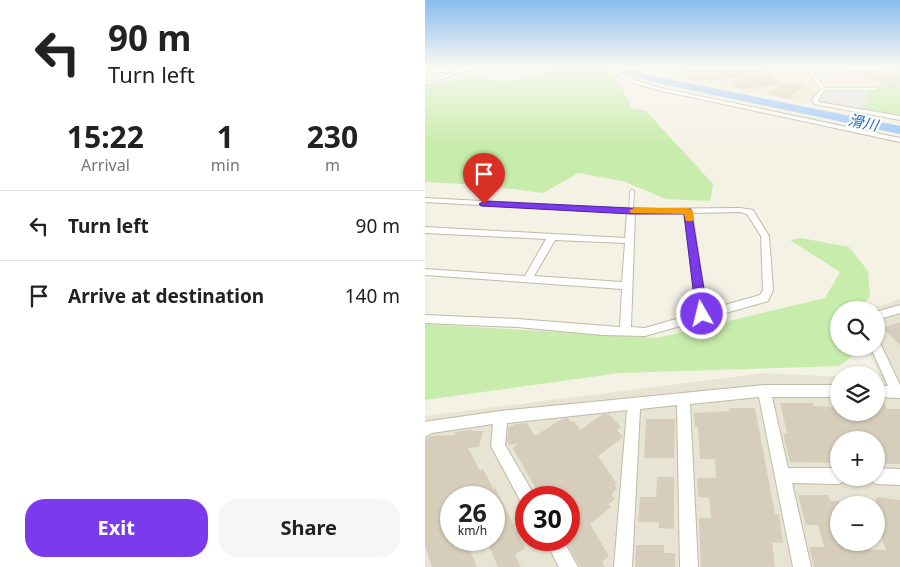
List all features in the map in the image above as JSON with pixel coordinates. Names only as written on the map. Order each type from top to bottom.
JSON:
[{"type":"street","points":[[681,93],[900,140]]},
{"type":"street","points":[[820,93],[814,101],[816,103],[900,118]]},
{"type":"street","points":[[425,319],[645,332],[702,314],[764,298],[768,290],[765,236],[750,212],[740,210],[631,211],[427,202]]},
{"type":"street","points":[[625,332],[631,211]]},
{"type":"street","points":[[688,211],[702,314]]},
{"type":"street","points":[[425,230],[629,241]]},
{"type":"street","points":[[528,279],[552,237]]},
{"type":"street","points":[[425,272],[627,286]]},
{"type":"street","points":[[885,313],[900,309]]},
{"type":"street","points":[[881,356],[898,392],[885,391]]},
{"type":"street","points":[[764,391],[801,567]]},
{"type":"street","points":[[425,430],[430,427],[501,417],[764,391],[830,391]]},
{"type":"street","points":[[683,400],[689,567]]},
{"type":"street","points":[[623,567],[634,404]]},
{"type":"street","points":[[501,417],[498,446],[521,486]]},
{"type":"street","points":[[782,475],[830,476]]},
{"type":"street","points":[[885,476],[900,477]]},
{"type":"street","points":[[560,551],[569,567]]},
{"type":"lane","points":[[631,211],[632,192]]},
{"type":"shaded area","points":[[757,93],[816,93],[807,103]]},
{"type":"shaded area","points":[[827,93],[867,93],[866,97],[869,101],[861,109],[820,101]]},
{"type":"shaded area","points":[[900,299],[900,567],[425,567],[425,416],[765,373],[830,377],[830,421],[885,421],[885,366],[875,366],[871,356],[885,356],[885,304]]},
{"type":"green space","points":[[425,93],[625,93],[632,109],[646,111],[713,184],[710,201],[666,199],[623,181],[578,173],[543,193],[482,185],[425,182]]},
{"type":"green space","points":[[825,93],[900,93],[900,117],[825,103],[818,101]]},
{"type":"green space","points":[[801,238],[849,247],[868,271],[870,297],[865,301],[830,301],[830,356],[853,356],[839,366],[619,373],[425,400],[425,324],[657,338],[825,298],[840,272],[790,240]]},
{"type":"building","points":[[769,93],[794,93],[788,99]]},
{"type":"building","points":[[900,322],[900,345],[885,331],[885,327]]},
{"type":"building","points":[[780,403],[813,403],[814,406],[830,407],[830,421],[885,421],[885,405],[887,409],[900,409],[900,464],[885,464],[885,431],[830,431],[830,463],[790,462],[783,433],[787,433]]},
{"type":"building","points":[[729,408],[755,408],[775,514],[779,514],[783,543],[772,542],[775,567],[701,567],[699,518],[711,518],[709,498],[698,497],[697,478],[716,478],[715,459],[700,459],[698,427],[695,427],[694,413],[730,411]]},
{"type":"building","points":[[603,414],[609,414],[621,427],[617,430],[623,437],[598,456],[617,484],[615,485],[617,489],[611,494],[615,499],[609,504],[611,507],[590,524],[609,556],[602,562],[605,567],[580,567],[571,551],[580,551],[580,486],[534,486],[513,448],[518,444],[509,445],[507,442],[508,428],[515,424],[527,423],[535,436],[562,419],[568,418],[571,422],[574,421],[580,430]]},
{"type":"building","points":[[646,419],[675,419],[674,458],[644,458]]},
{"type":"building","points":[[473,429],[472,431],[483,431],[479,447],[468,448],[480,471],[483,469],[492,486],[440,486],[440,551],[470,551],[477,567],[432,567],[425,546],[425,439],[431,436],[454,435],[455,432]]},
{"type":"building","points":[[657,477],[674,477],[674,529],[659,528],[659,522],[638,522],[640,497],[656,497]]},
{"type":"building","points":[[798,495],[828,495],[830,501],[830,551],[885,551],[885,498],[900,500],[900,567],[814,567],[809,547],[824,547],[818,525],[806,525]]},
{"type":"building","points":[[505,507],[515,528],[515,551],[521,551],[515,555],[521,567],[498,567],[491,551],[505,551]]},
{"type":"building","points":[[636,545],[664,545],[664,553],[675,553],[675,567],[635,567]]},
{"type":"waterway","name":"滑川","points":[[722,93],[900,130]]},
{"type":"slow traffic","points":[[634,211],[688,211],[689,219]]},
{"type":"route","points":[[484,204],[631,211],[688,211],[702,314]]}]
